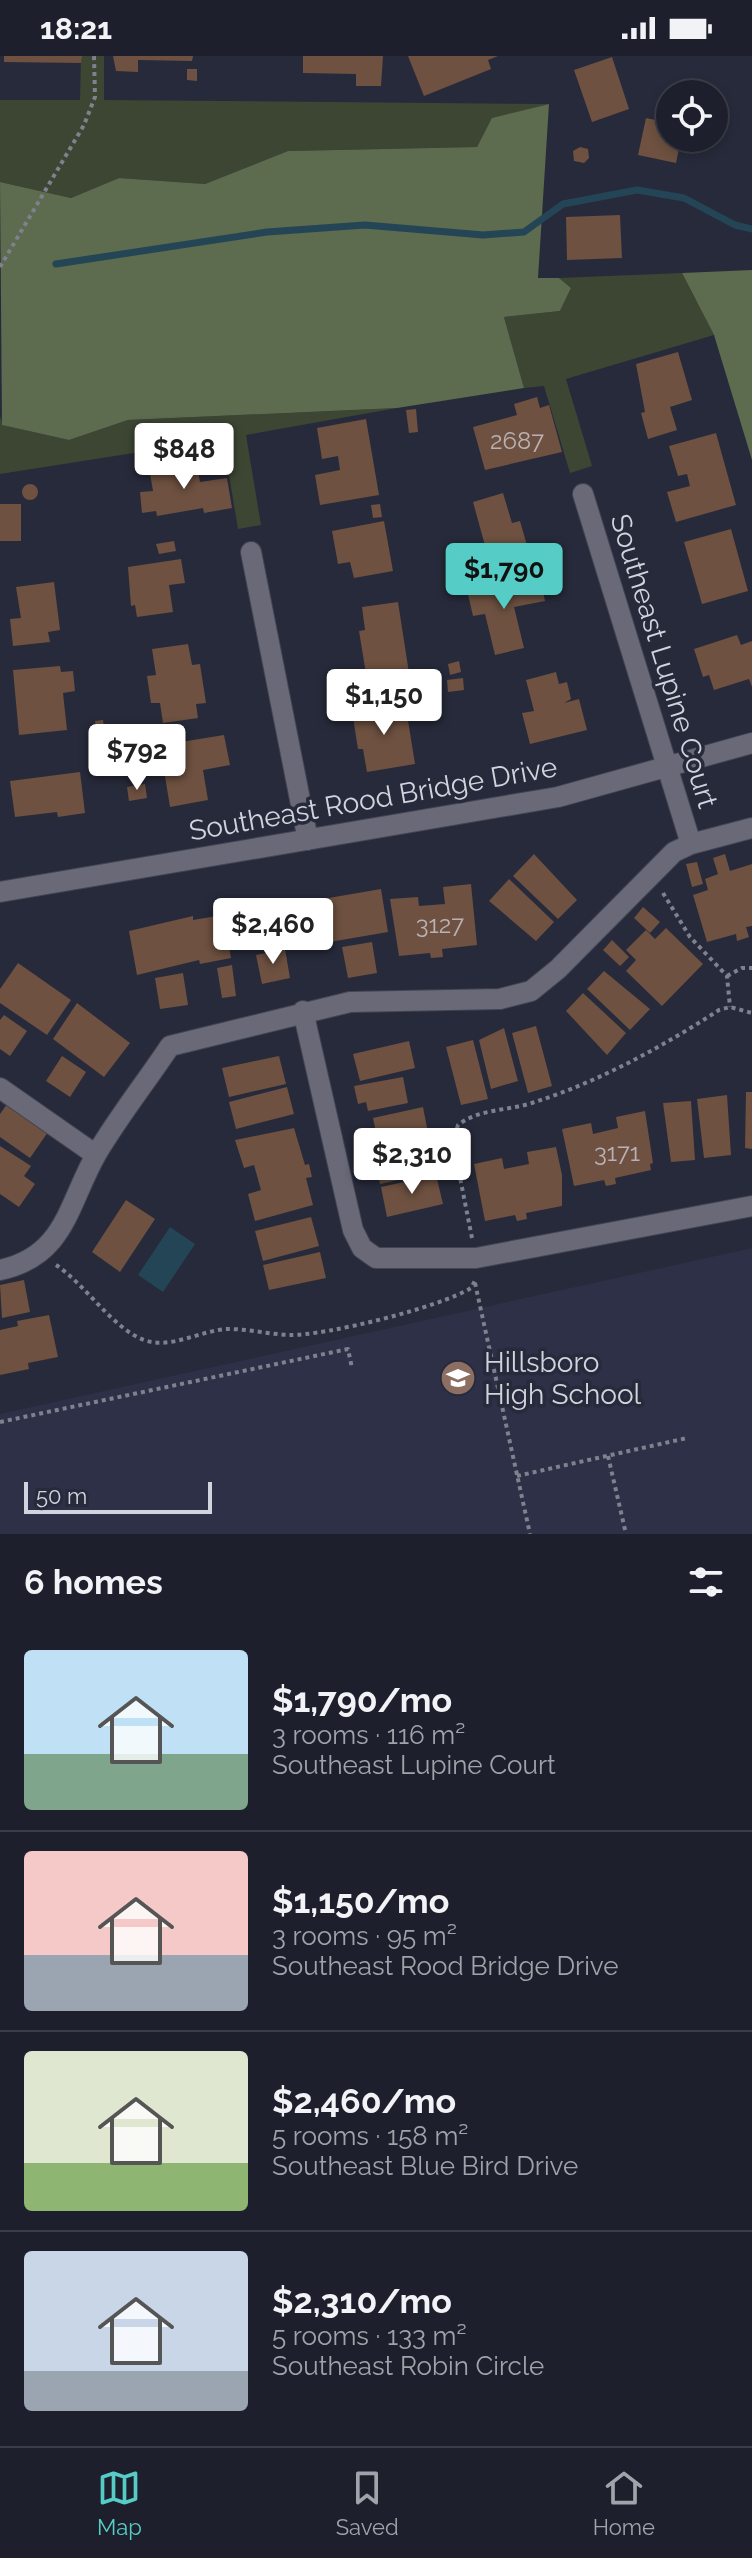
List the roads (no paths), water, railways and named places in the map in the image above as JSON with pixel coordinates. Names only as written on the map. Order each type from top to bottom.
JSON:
[{"type":"street","name":"Southeast Lupine Court","points":[[583,494],[691,844]]},
{"type":"street","points":[[251,552],[308,840]]},
{"type":"street","name":"Southeast Rood Bridge Drive","points":[[0,892],[558,797],[752,743]]},
{"type":"street","points":[[0,1270],[27,1264],[40,1253],[74,1207],[96,1155],[170,1046],[303,1011],[350,1002],[500,999],[531,991],[558,969],[674,852],[691,844],[752,828]]},
{"type":"street","points":[[303,1011],[353,1230],[362,1248],[376,1258],[476,1258],[752,1206]]},
{"type":"street","points":[[0,1088],[96,1155]]},
{"type":"waterway","points":[[56,264],[267,232],[365,225],[483,235],[524,232],[563,204],[637,190],[684,198],[735,225],[752,229]]},
{"type":"place","name":"Hillsboro High School","points":[[458,1378]]}]
